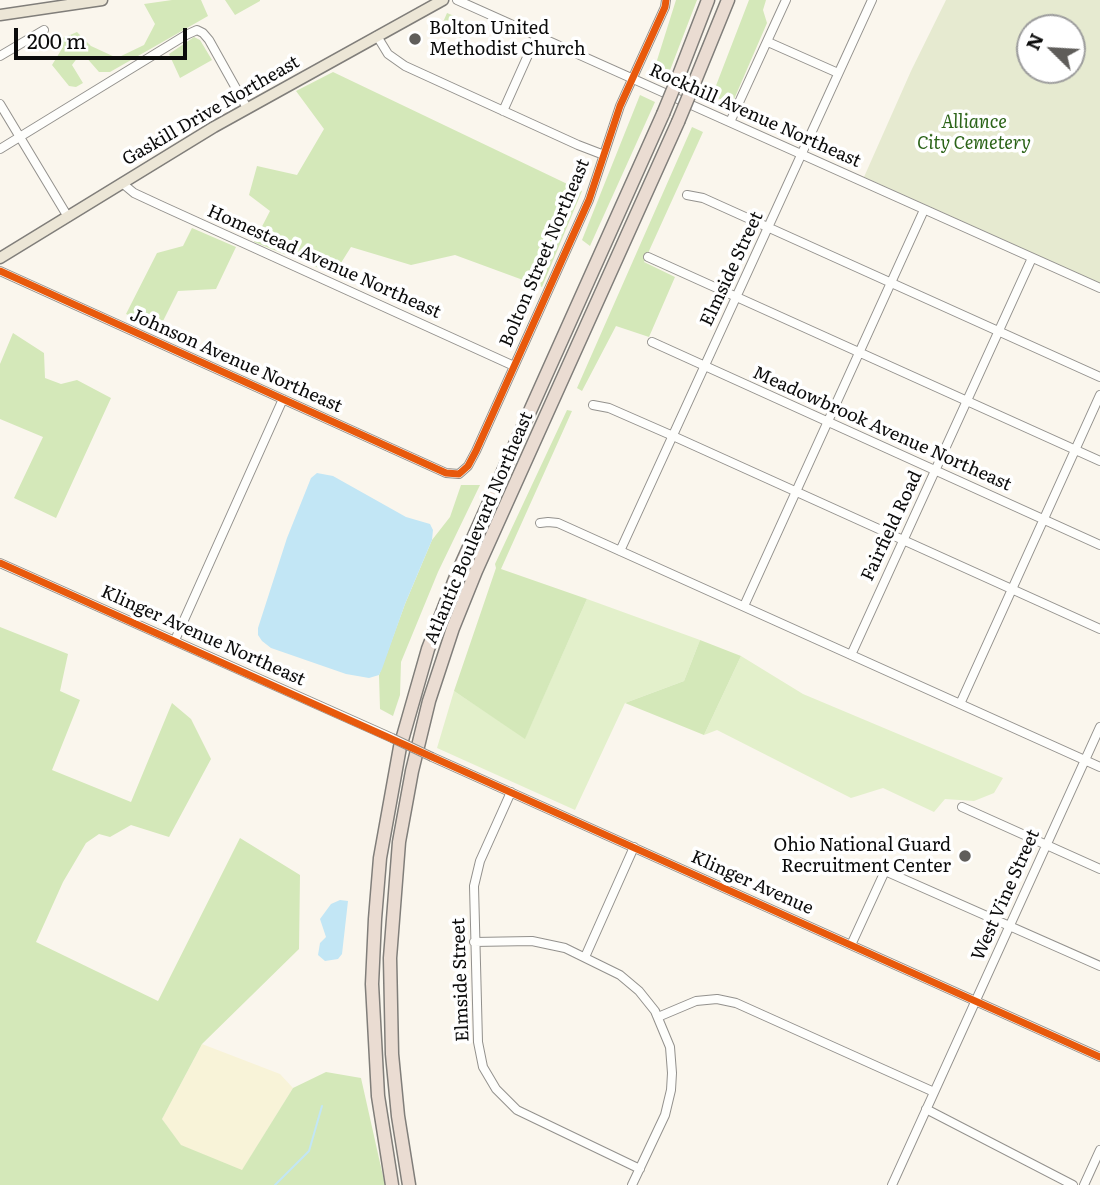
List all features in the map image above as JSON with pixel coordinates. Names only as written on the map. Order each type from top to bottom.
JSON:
[{"type":"highway","name":"Atlantic Boulevard Northeast","points":[[392,1185],[376,1066],[373,961],[381,849],[400,747],[428,649],[457,574],[663,114],[708,0]]},
{"type":"highway","name":"Atlantic Boulevard Northeast","points":[[409,1185],[393,1065],[390,958],[399,842],[429,701],[453,628],[476,571],[678,122],[728,0]]},
{"type":"main road","points":[[0,15],[102,0]]},
{"type":"main road","name":"Gaskill Drive Northeast","points":[[0,258],[247,108],[443,0]]},
{"type":"street","name":"Rockhill Avenue Northeast","points":[[457,0],[1100,288]]},
{"type":"street","points":[[730,122],[786,0]]},
{"type":"street","name":"Elmside Street","points":[[620,551],[872,0]]},
{"type":"street","name":"Bolton Street Northeast","points":[[459,474],[470,463],[589,200],[632,78],[666,1]]},
{"type":"street","points":[[0,56],[44,30]]},
{"type":"street","points":[[0,149],[186,35],[200,31],[209,40],[247,108]]},
{"type":"street","points":[[503,111],[537,35]]},
{"type":"street","points":[[377,36],[388,54],[405,66],[604,155]]},
{"type":"street","points":[[768,42],[838,73]]},
{"type":"street","points":[[0,104],[68,217]]},
{"type":"street","name":"Homestead Avenue Northeast","points":[[122,183],[134,193],[514,366]]},
{"type":"street","points":[[687,195],[703,198],[1100,377]]},
{"type":"street","points":[[744,606],[924,210]]},
{"type":"street","points":[[648,257],[1100,461]]},
{"type":"street","name":"Fairfield Road","points":[[851,655],[1032,258]]},
{"type":"street","name":"Johnson Avenue Northeast","points":[[0,271],[446,473],[459,474]]},
{"type":"street","name":"Meadowbrook Avenue Northeast","points":[[652,342],[1100,545]]},
{"type":"street","points":[[960,704],[1100,395]]},
{"type":"street","points":[[175,640],[284,399]]},
{"type":"street","points":[[593,405],[609,408],[673,436],[1100,629]]},
{"type":"street","points":[[540,523],[558,523],[1100,767]]},
{"type":"street","name":"Klinger Avenue Northeast","points":[[0,563],[392,738]]},
{"type":"street","name":"West Vine Street","points":[[892,1185],[1100,727]]},
{"type":"street","name":"Klinger Avenue","points":[[392,738],[1100,1057]]},
{"type":"street","name":"Elmside Street","points":[[511,792],[475,877],[474,942],[479,1050],[483,1067],[507,1102],[524,1114],[640,1169]]},
{"type":"street","points":[[962,807],[1100,869]]},
{"type":"street","points":[[585,957],[634,847]]},
{"type":"street","points":[[851,945],[884,871],[889,871],[1100,966]]},
{"type":"street","points":[[474,942],[540,941],[557,945],[626,980],[645,998],[658,1017],[671,1055],[671,1090],[665,1115],[632,1185]]},
{"type":"street","points":[[658,1017],[696,1001],[717,999],[736,1003],[934,1092]]},
{"type":"street","points":[[926,1109],[1073,1185]]},
{"type":"street","points":[[1084,1185],[1100,1150]]},
{"type":"shaded area","points":[[202,1044],[280,1074],[293,1088],[242,1171],[180,1145],[162,1119]]},
{"type":"green space","points":[[201,0],[208,16],[110,72],[99,72],[85,56],[78,57],[72,65],[83,83],[76,87],[69,86],[52,65],[63,47],[63,38],[77,32],[91,46],[117,58],[144,45],[155,24],[144,4]]},
{"type":"green space","points":[[225,0],[260,0],[260,1],[235,15]]},
{"type":"green space","points":[[676,0],[697,0],[667,78],[653,73]]},
{"type":"green space","points":[[749,0],[766,0],[763,10],[767,23],[732,104],[712,96]]},
{"type":"green space","name":"Alliance City Cemetery","points":[[946,0],[1100,0],[1100,283],[864,177]]},
{"type":"green space","points":[[447,13],[476,25],[472,35],[464,32],[461,38],[440,29]]},
{"type":"green space","points":[[194,37],[200,40],[212,60],[180,78],[169,54]]},
{"type":"green space","points":[[333,72],[582,191],[542,287],[455,255],[411,265],[351,247],[334,274],[254,242],[270,211],[249,195],[257,166],[297,175],[324,129],[296,91]]},
{"type":"green space","points":[[640,95],[655,102],[590,246],[582,240]]},
{"type":"green space","points":[[692,127],[703,132],[644,262],[675,277],[649,337],[616,326],[582,391],[577,388]]},
{"type":"green space","points":[[192,228],[236,247],[216,289],[178,291],[159,329],[126,314],[157,253],[183,246]]},
{"type":"green space","points":[[13,333],[44,353],[45,378],[61,384],[77,380],[111,398],[56,518],[14,498],[43,437],[0,419],[0,364]]},
{"type":"green space","points":[[567,410],[572,411],[501,569],[587,599],[525,739],[454,691],[496,568],[495,564]]},
{"type":"green space","points":[[461,485],[480,485],[438,572],[401,662],[400,695],[393,716],[380,709],[379,675],[432,540],[450,517]]},
{"type":"green space","points":[[587,599],[700,640],[684,681],[625,703],[575,810],[437,748],[454,691],[525,738]]},
{"type":"green space","points":[[0,627],[68,654],[60,691],[80,700],[52,770],[131,802],[172,703],[191,719],[211,759],[169,837],[131,825],[110,837],[99,834],[86,843],[63,882],[36,942],[158,1001],[240,838],[300,875],[299,949],[202,1044],[162,1119],[181,1145],[242,1170],[293,1088],[326,1072],[361,1078],[385,1185],[0,1185]]},
{"type":"green space","points":[[700,640],[741,656],[704,735],[625,703],[684,681]]},
{"type":"green space","points":[[741,656],[803,694],[1003,778],[994,793],[974,801],[945,799],[934,812],[883,788],[851,798],[717,730],[704,735]]},
{"type":"water","points":[[317,473],[333,476],[406,517],[430,524],[433,530],[432,540],[382,669],[379,675],[369,678],[346,674],[271,648],[258,635],[287,538],[311,478]]},
{"type":"water","points":[[340,900],[348,901],[342,954],[338,959],[325,961],[318,955],[320,943],[326,937],[320,919],[331,904]]},
{"type":"waterway","points":[[275,1185],[309,1151],[322,1106]]},
{"type":"cycle path","points":[[0,271],[446,473],[459,474],[468,466],[476,451],[589,200],[620,106],[666,0]]},
{"type":"cycle path","points":[[0,563],[1100,1057]]},
{"type":"place","name":"Bolton United Methodist Church","points":[[415,39]]},
{"type":"place","name":"Ohio National Guard Recruitment Center","points":[[965,856]]}]
